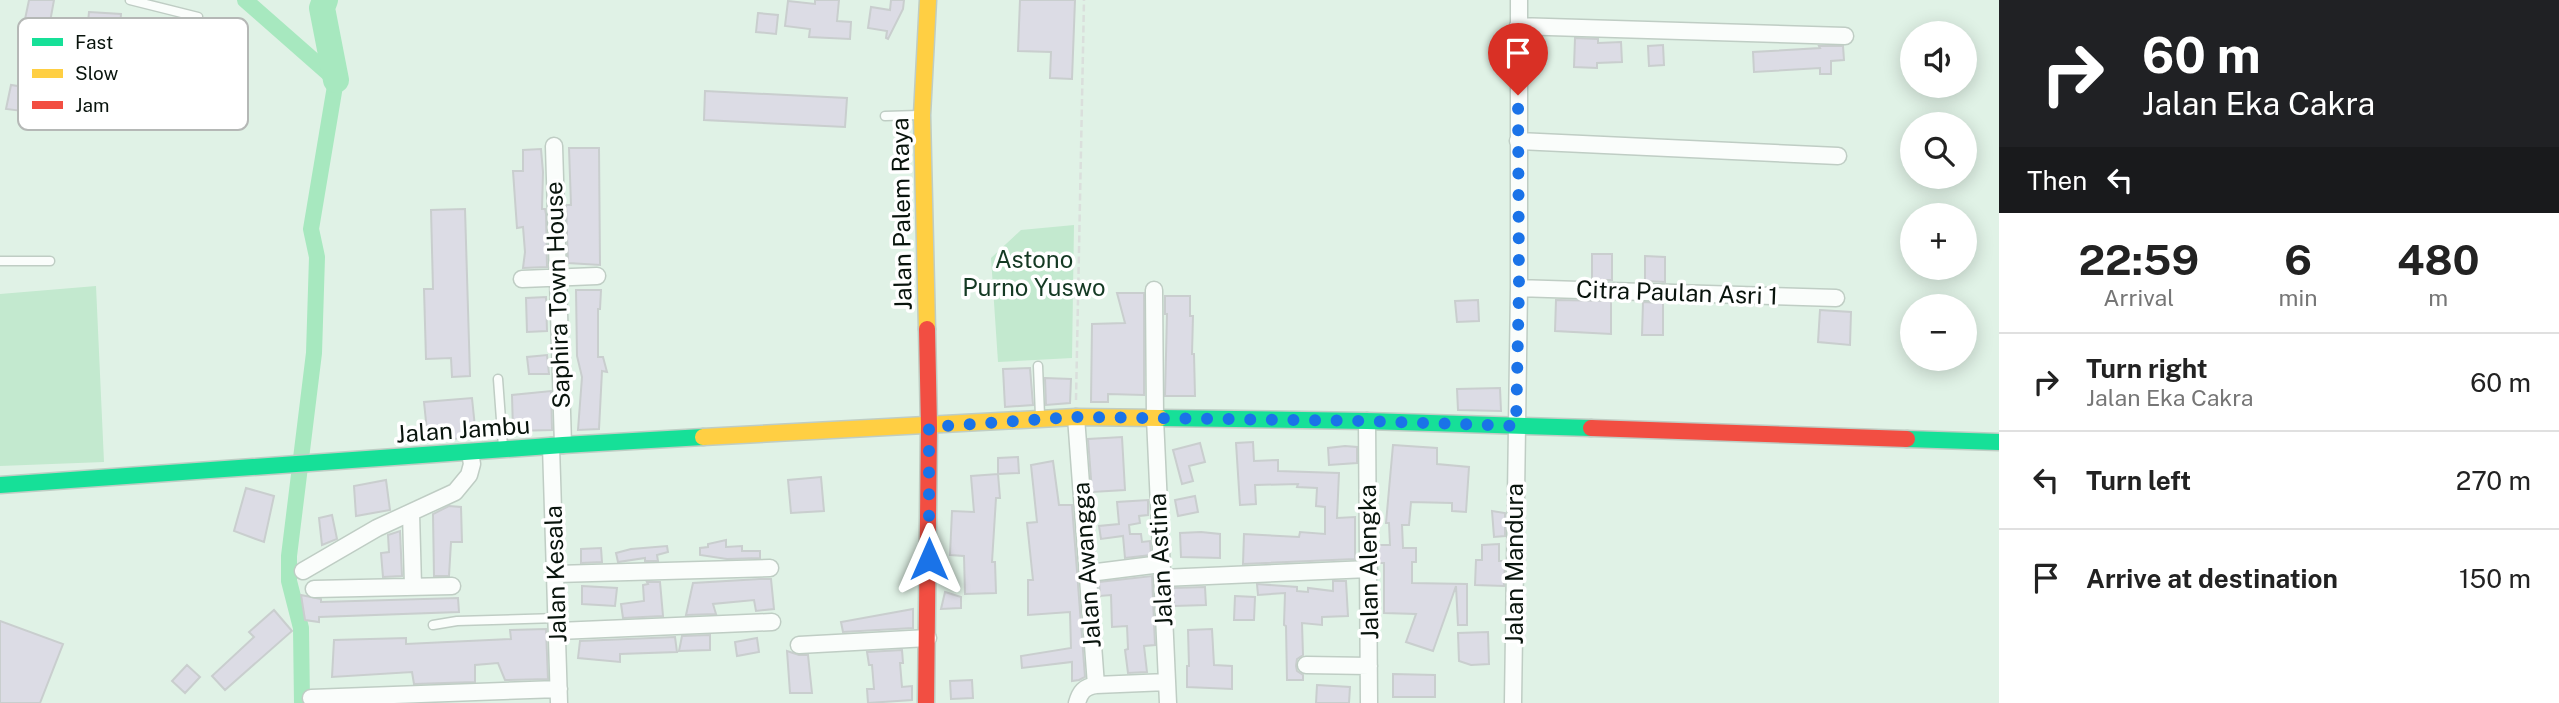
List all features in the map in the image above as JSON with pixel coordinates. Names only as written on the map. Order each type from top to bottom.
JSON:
[{"type":"street","name":"Jalan Palem Raya","points":[[926,703],[929,427],[922,115],[928,0]]},
{"type":"street","name":"Jalan Mandura","points":[[1513,703],[1519,288],[1519,0]]},
{"type":"street","points":[[1518,26],[1844,36]]},
{"type":"street","points":[[1518,141],[1838,156]]},
{"type":"street","name":"Saphira Town House","points":[[554,146],[558,277],[557,445]]},
{"type":"street","points":[[523,279],[597,276]]},
{"type":"street","name":"Citra Paulan Asri 1","points":[[1519,288],[1836,298]]},
{"type":"street","name":"Jalan Astina","points":[[1154,290],[1155,418],[1168,703]]},
{"type":"street","name":"Jalan Jambu","points":[[0,485],[557,445],[1076,417],[1367,421],[1999,442]]},
{"type":"street","name":"Jalan Awangga","points":[[1076,417],[1096,685]]},
{"type":"street","name":"Jalan Alengka","points":[[1367,421],[1369,703]]},
{"type":"street","name":"Jalan Kesala","points":[[557,445],[559,696]]},
{"type":"street","points":[[303,570],[377,528],[455,492],[464,483],[472,464],[470,453]]},
{"type":"street","points":[[411,513],[413,586]]},
{"type":"street","points":[[556,575],[770,568]]},
{"type":"street","points":[[1089,573],[1368,569]]},
{"type":"street","points":[[314,589],[452,586]]},
{"type":"street","points":[[558,625],[772,622]]},
{"type":"street","points":[[799,645],[928,638]]},
{"type":"street","points":[[1306,664],[1369,666]]},
{"type":"street","points":[[1077,703],[1081,692],[1087,687],[1167,682]]},
{"type":"street","points":[[311,698],[559,696]]},
{"type":"lane","points":[[130,0],[198,17]]},
{"type":"lane","points":[[885,116],[922,115]]},
{"type":"lane","points":[[0,261],[50,261]]},
{"type":"lane","points":[[1038,366],[1040,419]]},
{"type":"lane","points":[[498,379],[503,450]]},
{"type":"lane","points":[[433,625],[457,621],[558,625]]},
{"type":"path","points":[[1076,417],[1084,0]]},
{"type":"green space","name":"Astono Purno Yuswo","points":[[1074,225],[1072,358],[998,362],[991,258],[1021,230]]},
{"type":"green space","points":[[96,286],[104,462],[0,466],[0,294]]},
{"type":"building","points":[[29,0],[54,0],[51,18],[25,18]]},
{"type":"building","points":[[815,0],[839,0],[837,21],[851,22],[850,39],[809,37],[810,29],[785,26],[788,1],[815,4]]},
{"type":"building","points":[[891,0],[904,0],[903,9],[888,39],[887,31],[868,28],[871,7],[890,10]]},
{"type":"building","points":[[1020,0],[1075,0],[1072,79],[1050,78],[1051,52],[1018,51]]},
{"type":"building","points":[[89,12],[121,14],[121,18],[88,18]]},
{"type":"building","points":[[758,13],[778,15],[776,34],[756,32]]},
{"type":"building","points":[[1575,38],[1598,39],[1598,43],[1621,42],[1622,62],[1597,63],[1597,68],[1574,67]]},
{"type":"building","points":[[1663,45],[1664,65],[1649,66],[1648,46]]},
{"type":"building","points":[[1819,46],[1843,46],[1844,60],[1831,61],[1831,74],[1820,74],[1820,68],[1754,72],[1753,52],[1820,48]]},
{"type":"building","points":[[11,85],[18,86],[18,110],[6,109]]},
{"type":"building","points":[[705,91],[847,98],[845,127],[704,120]]},
{"type":"building","points":[[569,148],[599,148],[600,265],[568,263],[566,205],[571,205]]},
{"type":"building","points":[[541,149],[547,267],[523,268],[523,227],[517,228],[513,171],[523,171],[523,150]]},
{"type":"building","points":[[465,209],[470,376],[452,377],[451,358],[426,359],[424,289],[433,289],[431,210]]},
{"type":"building","points":[[1592,254],[1612,254],[1612,280],[1592,280]]},
{"type":"building","points":[[1645,256],[1665,257],[1665,282],[1645,281]]},
{"type":"building","points":[[576,290],[601,290],[598,309],[598,357],[603,357],[607,372],[602,371],[599,429],[578,430],[582,377],[577,356]]},
{"type":"building","points":[[1117,293],[1144,293],[1144,395],[1108,394],[1108,402],[1091,402],[1092,324],[1125,323]]},
{"type":"building","points":[[1165,296],[1190,296],[1195,396],[1165,396]]},
{"type":"building","points":[[546,297],[547,331],[527,332],[526,298]]},
{"type":"building","points":[[1478,300],[1479,321],[1457,322],[1455,301]]},
{"type":"building","points":[[1556,300],[1611,301],[1611,334],[1555,331]]},
{"type":"building","points":[[1643,302],[1663,303],[1663,335],[1642,335]]},
{"type":"building","points":[[1820,310],[1851,312],[1850,345],[1818,342]]},
{"type":"building","points":[[547,355],[549,374],[529,374],[527,357]]},
{"type":"building","points":[[1030,368],[1033,405],[1005,407],[1003,369]]},
{"type":"building","points":[[1045,378],[1071,379],[1070,403],[1046,405]]},
{"type":"building","points":[[1500,388],[1501,411],[1458,410],[1457,389]]},
{"type":"building","points":[[551,391],[552,430],[513,431],[512,395]]},
{"type":"building","points":[[472,398],[476,437],[428,441],[424,402]]},
{"type":"building","points":[[1122,437],[1125,490],[1092,492],[1088,439]]},
{"type":"building","points":[[1253,442],[1254,461],[1278,460],[1278,471],[1339,473],[1337,518],[1355,517],[1355,559],[1243,564],[1244,534],[1299,537],[1300,532],[1325,534],[1325,507],[1316,506],[1317,488],[1297,487],[1298,484],[1255,485],[1256,504],[1240,505],[1236,443]]},
{"type":"building","points":[[1200,443],[1205,462],[1189,466],[1193,481],[1182,484],[1173,450]]},
{"type":"building","points":[[1393,445],[1437,448],[1437,464],[1469,467],[1466,512],[1452,511],[1452,503],[1411,502],[1409,525],[1402,525],[1403,548],[1416,548],[1416,562],[1412,562],[1412,583],[1467,584],[1467,625],[1458,625],[1456,586],[1433,651],[1406,642],[1416,614],[1384,613],[1384,563],[1379,563],[1378,545],[1390,545],[1389,523],[1386,523]]},
{"type":"building","points":[[1357,447],[1357,463],[1329,465],[1328,448]]},
{"type":"building","points":[[1018,457],[1019,473],[998,474],[998,458]]},
{"type":"building","points":[[1053,461],[1059,505],[1072,505],[1085,677],[1072,681],[1072,662],[1022,668],[1021,656],[1071,648],[1070,612],[1028,615],[1028,580],[1033,580],[1027,523],[1037,522],[1031,465]]},
{"type":"building","points":[[998,474],[1000,498],[996,498],[992,562],[995,562],[996,593],[965,594],[964,556],[950,555],[952,511],[974,512],[971,476]]},
{"type":"building","points":[[821,477],[824,511],[791,513],[788,480]]},
{"type":"building","points":[[386,480],[390,510],[356,516],[354,486]]},
{"type":"building","points":[[246,488],[274,496],[264,542],[234,531]]},
{"type":"building","points":[[1195,496],[1198,512],[1178,516],[1175,500]]},
{"type":"building","points":[[1148,500],[1148,515],[1139,516],[1140,523],[1129,525],[1130,534],[1141,534],[1142,542],[1150,541],[1151,555],[1125,558],[1123,536],[1101,539],[1099,526],[1119,524],[1117,502]]},
{"type":"building","points":[[449,506],[461,507],[462,542],[451,542],[449,576],[434,576],[433,514]]},
{"type":"building","points":[[1492,511],[1505,513],[1505,536],[1494,537]]},
{"type":"building","points":[[332,515],[337,539],[322,545],[319,518]]},
{"type":"building","points":[[400,531],[402,576],[383,577],[381,553],[389,552],[388,535]]},
{"type":"building","points":[[1180,533],[1220,534],[1220,558],[1181,557]]},
{"type":"building","points":[[726,540],[726,547],[742,546],[742,551],[760,551],[760,558],[727,559],[700,555],[700,548]]},
{"type":"building","points":[[1499,544],[1499,561],[1505,561],[1504,586],[1475,585],[1476,560],[1482,560],[1482,545]]},
{"type":"building","points":[[667,546],[668,552],[657,555],[658,561],[645,561],[645,558],[618,562],[616,553]]},
{"type":"building","points":[[601,548],[602,562],[581,563],[581,549]]},
{"type":"building","points":[[1152,576],[1155,645],[1144,646],[1147,672],[1128,673],[1125,650],[1128,649],[1127,626],[1112,627],[1111,595],[1100,596],[1099,582]]},
{"type":"building","points":[[771,579],[774,609],[756,611],[754,600],[713,604],[716,614],[686,615],[693,583]]},
{"type":"building","points":[[1333,581],[1346,581],[1348,616],[1322,617],[1322,625],[1302,623],[1303,655],[1297,659],[1296,666],[1297,671],[1303,675],[1303,680],[1287,680],[1285,593],[1258,595],[1257,584],[1297,587],[1297,591],[1308,592],[1308,588],[1333,591]]},
{"type":"building","points":[[647,582],[660,582],[663,616],[623,618],[621,604],[644,601],[643,585],[648,584]]},
{"type":"building","points":[[582,586],[617,588],[615,606],[582,604]]},
{"type":"building","points":[[1205,587],[1206,605],[1174,606],[1173,588]]},
{"type":"building","points":[[945,592],[961,597],[961,608],[941,609]]},
{"type":"building","points":[[301,595],[321,599],[321,602],[458,598],[459,612],[319,617],[319,622],[305,620]]},
{"type":"building","points":[[1235,596],[1255,597],[1254,620],[1234,620]]},
{"type":"building","points":[[913,609],[913,628],[843,632],[841,622]]},
{"type":"building","points":[[274,610],[292,631],[225,690],[212,676],[254,637],[249,632]]},
{"type":"building","points":[[0,621],[63,644],[40,703],[0,703]]},
{"type":"building","points":[[546,629],[548,679],[505,680],[498,663],[475,665],[475,682],[414,684],[412,672],[332,677],[334,640],[406,638],[406,644],[511,639],[510,630]]},
{"type":"building","points":[[1212,629],[1214,665],[1232,666],[1232,689],[1187,687],[1188,630]]},
{"type":"building","points":[[1488,632],[1489,664],[1471,665],[1459,661],[1458,633]]},
{"type":"building","points":[[710,635],[710,650],[679,651],[682,636]]},
{"type":"building","points":[[675,637],[677,652],[620,654],[620,662],[578,658],[580,641]]},
{"type":"building","points":[[757,638],[759,652],[737,656],[735,642]]},
{"type":"building","points":[[902,650],[902,687],[912,686],[912,700],[868,703],[867,689],[874,689],[872,665],[869,665],[867,652]]},
{"type":"building","points":[[787,651],[808,655],[812,693],[790,693]]},
{"type":"building","points":[[187,665],[200,677],[185,693],[172,681]]},
{"type":"building","points":[[1393,674],[1435,675],[1435,697],[1393,697]]},
{"type":"building","points":[[972,680],[973,698],[951,699],[950,681]]},
{"type":"building","points":[[1317,685],[1350,687],[1349,703],[1316,703]]},
{"type":"waterway","points":[[245,0],[336,80],[311,229],[317,257],[314,353],[289,556],[289,581],[301,628],[302,703]]},
{"type":"waterway","points":[[325,0],[322,8],[336,80]]},
{"type":"traffic: fast","points":[[1160,418],[1591,428]]},
{"type":"traffic: fast","points":[[0,485],[703,437]]},
{"type":"traffic: fast","points":[[1907,439],[1999,442]]},
{"type":"traffic: slow","points":[[927,329],[922,115],[928,0]]},
{"type":"traffic: slow","points":[[703,437],[1076,417],[1160,418]]},
{"type":"traffic: jam","points":[[926,703],[929,427],[927,329]]},
{"type":"traffic: jam","points":[[1591,428],[1907,439]]},
{"type":"route","points":[[929,559],[929,427],[1076,417],[1516,426],[1519,288],[1518,95]]}]
